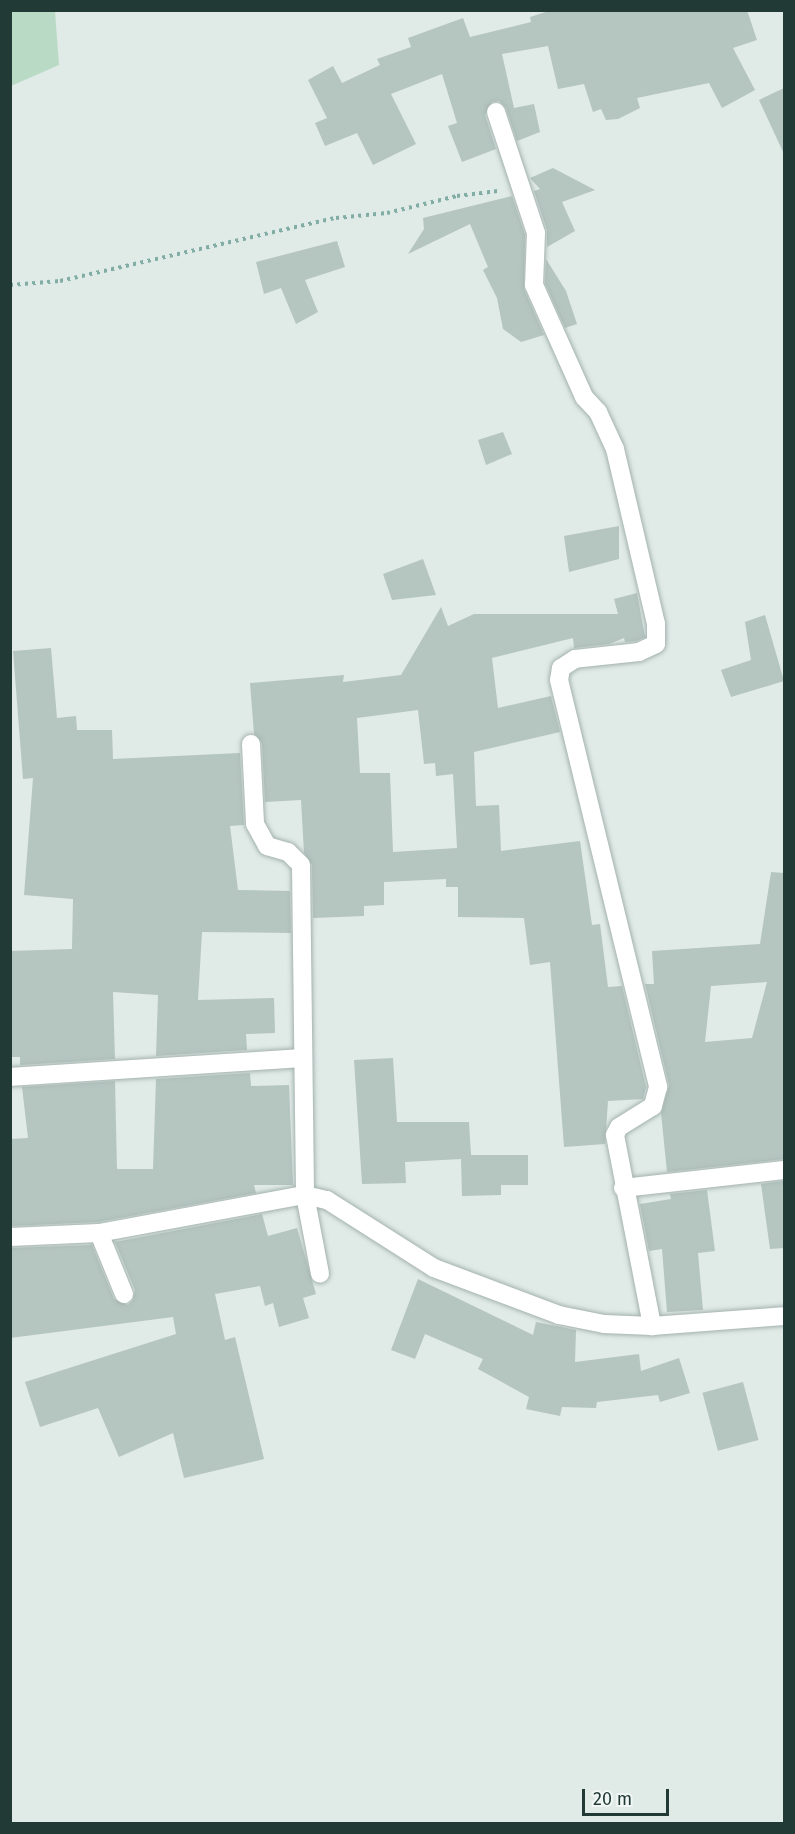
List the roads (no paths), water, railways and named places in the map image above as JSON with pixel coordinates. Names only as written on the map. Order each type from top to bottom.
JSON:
[{"type":"street","points":[[496,112],[519,189],[537,233],[534,285],[580,388],[598,412],[615,449],[656,624],[656,644],[639,652],[575,659],[561,668],[559,680],[658,1087],[653,1106],[619,1127],[615,1135],[623,1188],[652,1326]]},
{"type":"street","points":[[251,744],[251,791],[258,831],[267,846],[288,852],[301,866],[305,998],[301,1058],[305,1196],[320,1274]]},
{"type":"street","points":[[10,1077],[301,1058]]},
{"type":"street","points":[[623,1188],[784,1170]]},
{"type":"street","points":[[10,1237],[99,1233],[305,1196],[327,1200],[401,1250],[487,1289],[559,1315],[604,1324],[652,1326],[784,1316]]},
{"type":"street","points":[[99,1233],[124,1294]]}]
